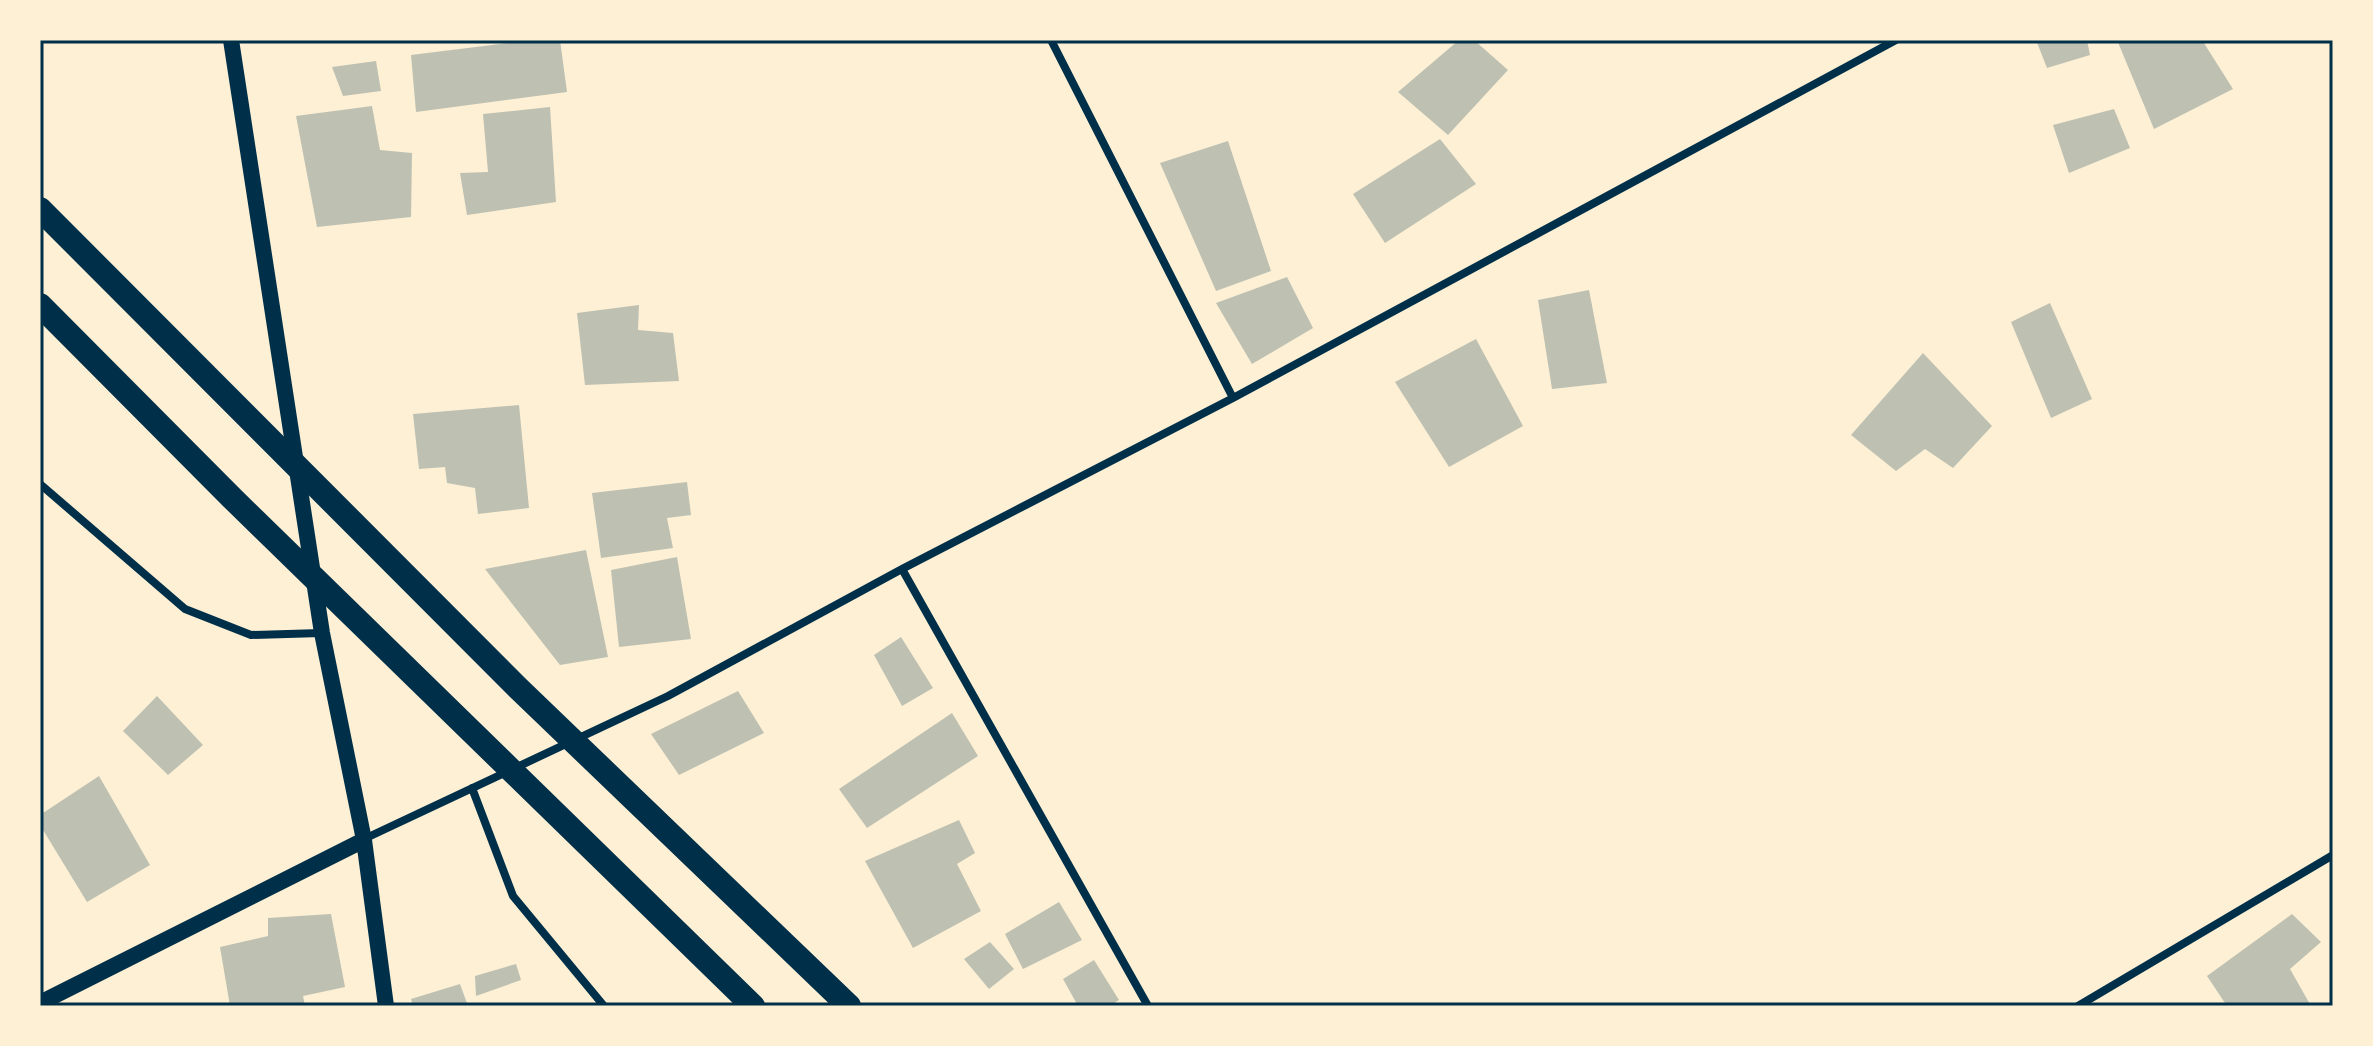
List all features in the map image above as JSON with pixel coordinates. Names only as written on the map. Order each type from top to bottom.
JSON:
[{"type":"highway","points":[[40,209],[518,688],[849,1006]]},
{"type":"highway","points":[[40,305],[232,498],[753,1006]]},
{"type":"main road","points":[[231,40],[322,633],[364,840],[386,1006]]},
{"type":"main road","points":[[40,1003],[364,840]]},
{"type":"street","points":[[1051,40],[1233,398]]},
{"type":"street","points":[[364,840],[668,696],[902,569],[1233,398],[1896,40]]},
{"type":"street","points":[[40,484],[185,609],[251,635],[322,633]]},
{"type":"street","points":[[902,569],[1148,1006]]},
{"type":"street","points":[[472,788],[513,896],[604,1006]]},
{"type":"street","points":[[2078,1006],[2333,855]]},
{"type":"building","points":[[531,40],[560,40],[567,92],[416,112],[411,55]]},
{"type":"building","points":[[1459,40],[1474,40],[1508,70],[1448,135],[1398,92]]},
{"type":"building","points":[[2036,40],[2087,40],[2090,55],[2047,68]]},
{"type":"building","points":[[2117,40],[2202,40],[2233,89],[2154,129]]},
{"type":"building","points":[[376,61],[381,91],[343,96],[332,67]]},
{"type":"building","points":[[372,106],[380,150],[412,153],[411,217],[317,227],[296,116]]},
{"type":"building","points":[[550,107],[556,202],[467,215],[460,173],[488,172],[483,114]]},
{"type":"building","points":[[2114,109],[2130,148],[2069,173],[2053,125]]},
{"type":"building","points":[[1440,139],[1476,184],[1385,243],[1353,194]]},
{"type":"building","points":[[1228,141],[1271,271],[1216,291],[1160,163]]},
{"type":"building","points":[[1287,277],[1313,328],[1252,364],[1216,303]]},
{"type":"building","points":[[1589,290],[1607,383],[1552,389],[1538,300]]},
{"type":"building","points":[[2050,303],[2092,399],[2051,418],[2011,322]]},
{"type":"building","points":[[639,305],[638,330],[673,333],[679,381],[585,385],[577,313]]},
{"type":"building","points":[[1476,339],[1523,426],[1449,467],[1395,382]]},
{"type":"building","points":[[1923,353],[1992,426],[1953,468],[1925,449],[1896,471],[1851,435]]},
{"type":"building","points":[[519,405],[529,508],[478,514],[475,488],[447,483],[445,467],[419,469],[413,414]]},
{"type":"building","points":[[687,482],[691,515],[667,518],[673,548],[601,558],[592,493]]},
{"type":"building","points":[[586,550],[608,657],[560,665],[485,569]]},
{"type":"building","points":[[677,557],[691,639],[619,647],[611,570]]},
{"type":"building","points":[[901,637],[933,688],[902,706],[874,655]]},
{"type":"building","points":[[738,691],[764,733],[679,775],[651,734]]},
{"type":"building","points":[[157,696],[203,745],[168,775],[123,731]]},
{"type":"building","points":[[952,713],[978,756],[867,828],[839,789]]},
{"type":"building","points":[[99,776],[150,865],[87,902],[40,825],[40,815]]},
{"type":"building","points":[[959,820],[975,853],[957,864],[981,911],[913,948],[865,861]]},
{"type":"building","points":[[1059,902],[1082,940],[1023,969],[1005,934]]},
{"type":"building","points":[[331,914],[345,987],[303,996],[305,1006],[230,1006],[220,947],[268,936],[268,918]]},
{"type":"building","points":[[2292,914],[2321,942],[2290,969],[2311,1006],[2227,1006],[2207,976]]},
{"type":"building","points":[[990,942],[1014,969],[989,989],[964,959]]},
{"type":"building","points":[[1094,960],[1119,1000],[1109,1006],[1078,1006],[1063,979]]},
{"type":"building","points":[[516,964],[521,980],[476,996],[475,976]]},
{"type":"building","points":[[460,984],[468,1006],[413,1006],[411,999]]}]
